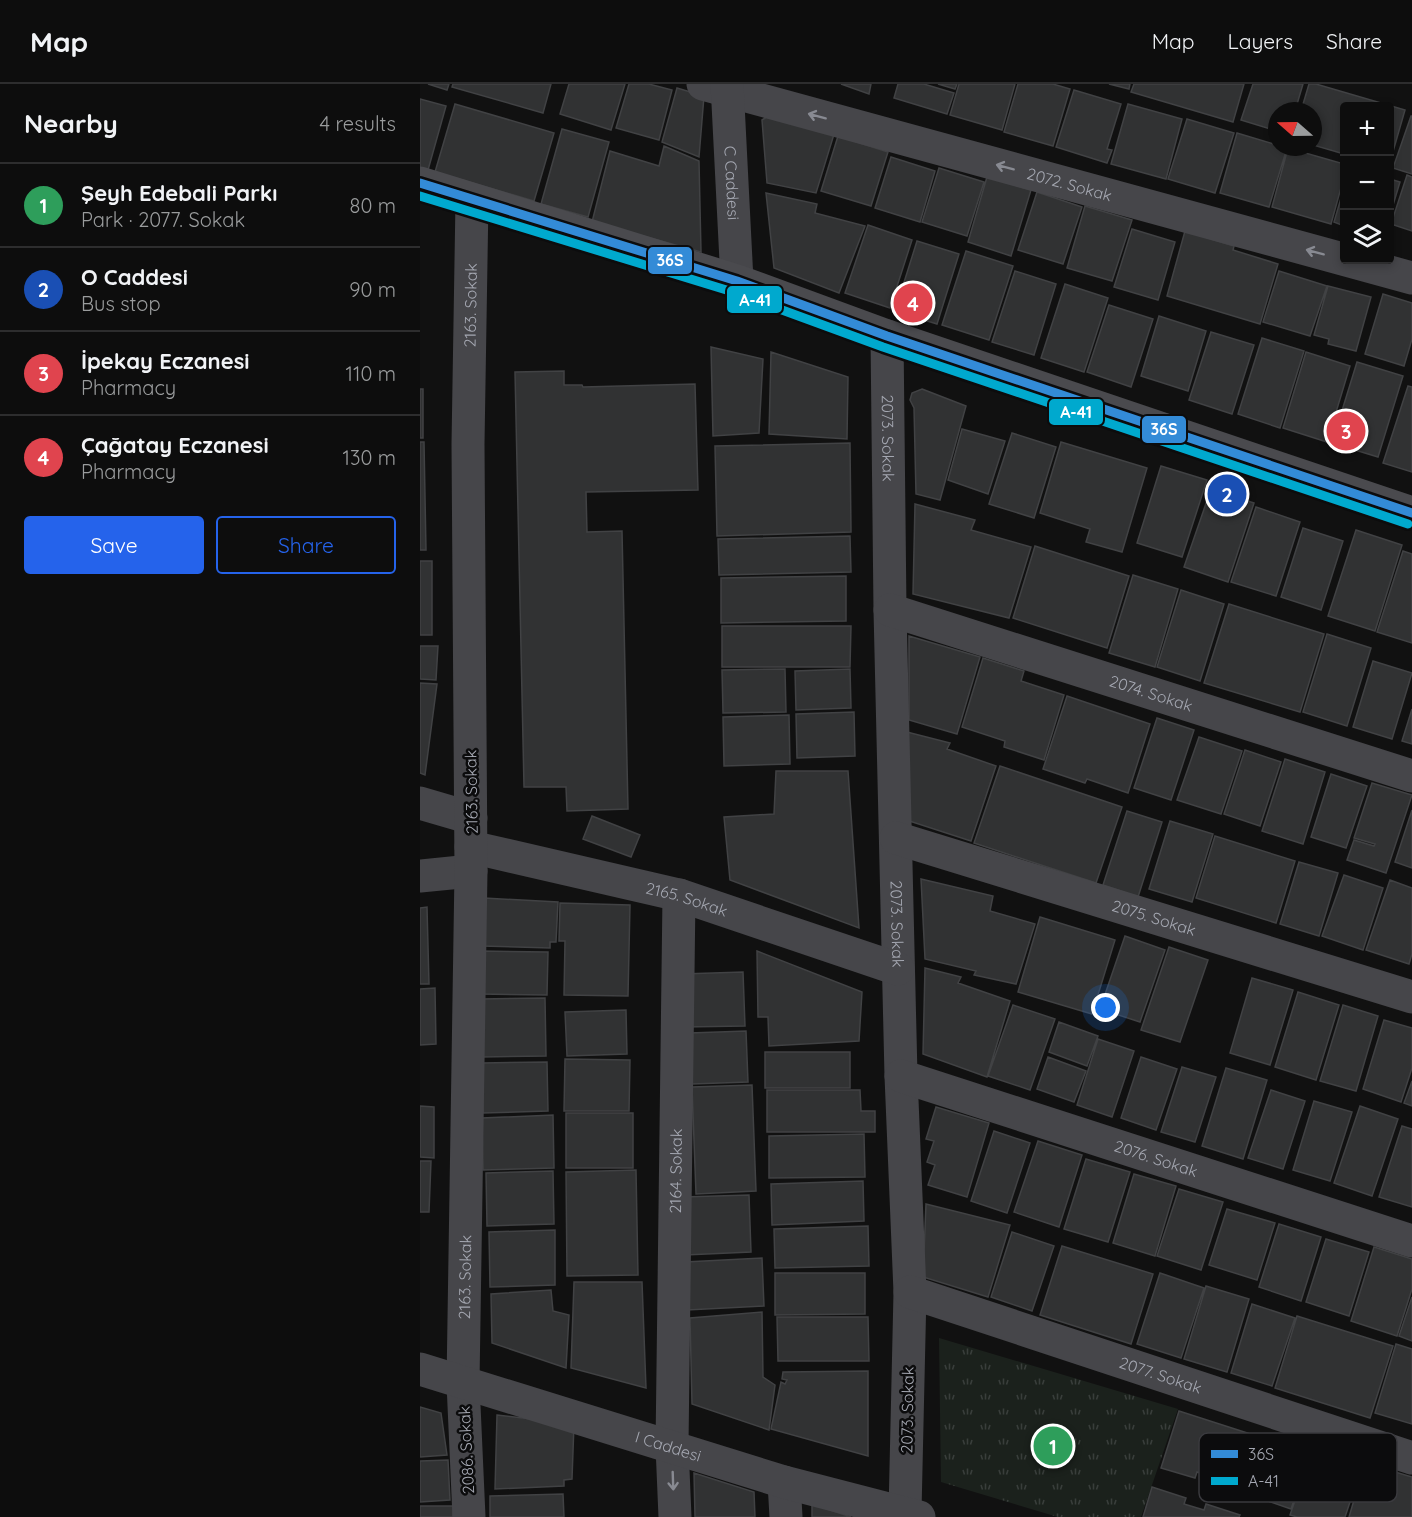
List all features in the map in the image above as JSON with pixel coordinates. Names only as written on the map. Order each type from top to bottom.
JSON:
[{"type":"main road","points":[[420,183],[737,281],[887,336],[1412,513]]},
{"type":"street","name":"2072. Sokak","points":[[719,86],[1412,278]]},
{"type":"street","name":"C Caddesi","points":[[719,86],[737,281]]},
{"type":"street","name":"2163. Sokak","points":[[463,1383],[471,845],[468,444],[472,200]]},
{"type":"street","name":"2073. Sokak","points":[[887,336],[890,610],[901,1076],[910,1292],[912,1515]]},
{"type":"street","name":"2074. Sokak","points":[[890,610],[1412,776]]},
{"type":"street","points":[[420,803],[471,845]]},
{"type":"street","name":"2075. Sokak","points":[[896,838],[1412,998]]},
{"type":"street","name":"2165. Sokak","points":[[420,876],[471,845],[679,895],[898,969]]},
{"type":"street","name":"2164. Sokak","points":[[675,1517],[672,1446],[679,895]]},
{"type":"street","name":"2076. Sokak","points":[[901,1076],[1412,1241]]},
{"type":"street","name":"2077. Sokak","points":[[910,1292],[1336,1433]]},
{"type":"street","name":"I Caddesi","points":[[420,1369],[784,1482],[912,1515]]},
{"type":"street","name":"2086. Sokak","points":[[463,1383],[469,1517]]},
{"type":"street","name":"2077. Sokak","points":[[1397,1453],[1412,1458]]},
{"type":"street","points":[[784,1482],[786,1517]]},
{"type":"green space","points":[[939,1338],[1178,1409],[1141,1517],[1058,1517],[941,1482]]},
{"type":"building","points":[[428,84],[449,84],[447,90]]},
{"type":"building","points":[[453,84],[551,84],[543,113],[452,87]]},
{"type":"building","points":[[569,84],[625,84],[611,130],[560,114]]},
{"type":"building","points":[[629,84],[649,84],[672,90],[659,140],[616,128]]},
{"type":"building","points":[[841,84],[871,84],[869,94]]},
{"type":"building","points":[[898,84],[924,84],[954,93],[947,114],[894,98]]},
{"type":"building","points":[[938,84],[957,84],[955,89]]},
{"type":"building","points":[[959,84],[1015,84],[1002,130],[950,115]]},
{"type":"building","points":[[1018,84],[1053,84],[1070,89],[1053,146],[1004,132]]},
{"type":"building","points":[[1109,84],[1130,84],[1129,89]]},
{"type":"building","points":[[1134,84],[1244,84],[1233,122],[1131,92]]},
{"type":"building","points":[[1253,84],[1303,84],[1298,102],[1268,102],[1268,128],[1241,120]]},
{"type":"building","points":[[1309,84],[1316,84],[1378,102],[1340,102],[1340,153],[1322,148],[1322,102],[1304,102]]},
{"type":"building","points":[[677,88],[704,96],[699,157],[662,142]]},
{"type":"building","points":[[1074,90],[1121,104],[1107,149],[1112,150],[1107,163],[1056,147]]},
{"type":"building","points":[[420,99],[446,106],[428,170],[420,168]]},
{"type":"building","points":[[455,104],[554,133],[534,201],[435,172]]},
{"type":"building","points":[[1128,104],[1182,119],[1166,179],[1111,164]]},
{"type":"building","points":[[1394,107],[1405,110],[1394,148]]},
{"type":"building","points":[[779,109],[835,131],[816,193],[767,183],[762,120]]},
{"type":"building","points":[[1412,116],[1412,174],[1394,168]]},
{"type":"building","points":[[1187,119],[1234,133],[1215,193],[1168,179]]},
{"type":"building","points":[[562,129],[609,142],[588,217],[541,204]]},
{"type":"building","points":[[1237,133],[1268,142],[1268,156],[1285,156],[1269,207],[1220,193]]},
{"type":"building","points":[[838,136],[888,152],[871,206],[821,191]]},
{"type":"building","points":[[664,146],[699,161],[701,252],[592,222],[610,151],[659,166]]},
{"type":"building","points":[[1286,156],[1316,156],[1340,163],[1340,191],[1331,224],[1272,207]]},
{"type":"building","points":[[891,157],[935,171],[920,222],[875,208]]},
{"type":"building","points":[[939,168],[984,182],[967,236],[922,222]]},
{"type":"building","points":[[1407,175],[1412,177],[1412,231],[1394,225],[1394,215]]},
{"type":"building","points":[[987,177],[1031,190],[1011,256],[968,242]]},
{"type":"building","points":[[1394,180],[1400,182],[1394,202]]},
{"type":"building","points":[[1037,192],[1082,207],[1063,264],[1018,250]]},
{"type":"building","points":[[766,193],[817,204],[815,213],[865,226],[839,293],[774,268]]},
{"type":"building","points":[[1340,202],[1340,224],[1334,222]]},
{"type":"building","points":[[1085,206],[1132,220],[1112,281],[1067,268]]},
{"type":"building","points":[[868,225],[912,240],[890,308],[845,293]]},
{"type":"building","points":[[1132,229],[1175,242],[1158,300],[1114,287]]},
{"type":"building","points":[[1185,231],[1234,246],[1233,250],[1278,264],[1260,324],[1167,296]]},
{"type":"building","points":[[917,241],[959,254],[937,324],[895,311]]},
{"type":"building","points":[[966,251],[1013,266],[989,340],[942,325]]},
{"type":"building","points":[[1015,271],[1056,284],[1034,355],[992,342]]},
{"type":"building","points":[[1279,271],[1327,286],[1310,336],[1263,322]]},
{"type":"building","points":[[1065,284],[1108,298],[1084,372],[1041,358]]},
{"type":"building","points":[[1328,286],[1371,297],[1356,351],[1328,344],[1329,339],[1314,335]]},
{"type":"building","points":[[1383,294],[1412,303],[1412,339],[1404,366],[1365,354]]},
{"type":"building","points":[[1109,305],[1153,319],[1131,387],[1087,372]]},
{"type":"building","points":[[1159,316],[1206,331],[1188,391],[1141,376]]},
{"type":"building","points":[[1211,332],[1254,345],[1232,414],[1189,400]]},
{"type":"building","points":[[1262,338],[1304,351],[1280,428],[1238,414]]},
{"type":"building","points":[[711,347],[763,359],[759,433],[713,436]]},
{"type":"building","points":[[771,352],[848,377],[847,439],[769,434]]},
{"type":"building","points":[[1306,352],[1350,366],[1327,442],[1283,428]]},
{"type":"building","points":[[1357,362],[1403,376],[1378,457],[1332,443]]},
{"type":"building","points":[[564,371],[564,385],[582,385],[583,387],[695,384],[698,490],[586,492],[587,532],[622,531],[628,809],[567,811],[566,787],[524,787],[515,372]]},
{"type":"building","points":[[1408,386],[1412,387],[1412,472],[1383,463]]},
{"type":"building","points":[[420,389],[423,389],[423,438],[420,438]]},
{"type":"building","points":[[922,389],[966,406],[940,500],[916,494],[914,408],[910,400],[912,393]]},
{"type":"building","points":[[962,429],[1005,441],[988,494],[948,480]]},
{"type":"building","points":[[1012,433],[1056,447],[1034,518],[989,504]]},
{"type":"building","points":[[420,442],[424,442],[426,550],[420,550]]},
{"type":"building","points":[[1061,442],[1147,468],[1122,552],[1086,542],[1090,529],[1040,513]]},
{"type":"building","points":[[850,443],[851,532],[717,536],[715,446]]},
{"type":"building","points":[[1161,466],[1207,480],[1182,557],[1137,543]]},
{"type":"building","points":[[1211,489],[1254,503],[1228,582],[1184,567]]},
{"type":"building","points":[[915,504],[975,520],[971,530],[1031,547],[1009,618],[913,594]]},
{"type":"building","points":[[1256,507],[1300,522],[1276,596],[1231,582]]},
{"type":"building","points":[[1303,528],[1343,541],[1321,610],[1281,597]]},
{"type":"building","points":[[1356,530],[1402,545],[1375,631],[1328,616]]},
{"type":"building","points":[[850,536],[851,572],[719,575],[718,539]]},
{"type":"building","points":[[1035,546],[1129,576],[1107,648],[1013,618]]},
{"type":"building","points":[[1403,551],[1412,554],[1412,643],[1377,632]]},
{"type":"building","points":[[420,561],[432,561],[432,635],[420,635]]},
{"type":"building","points":[[1133,575],[1178,589],[1155,667],[1109,653]]},
{"type":"building","points":[[846,576],[846,621],[721,623],[721,578]]},
{"type":"building","points":[[1181,590],[1224,604],[1200,681],[1157,667]]},
{"type":"building","points":[[1229,604],[1324,634],[1300,712],[1204,683]]},
{"type":"building","points":[[722,626],[851,626],[850,667],[722,667]]},
{"type":"building","points":[[1327,634],[1371,648],[1347,726],[1303,712]]},
{"type":"building","points":[[909,636],[980,657],[957,734],[909,720]]},
{"type":"building","points":[[420,646],[438,646],[436,680],[420,679]]},
{"type":"building","points":[[983,658],[1024,671],[1021,681],[1064,695],[1044,760],[1004,747],[1005,741],[962,727]]},
{"type":"building","points":[[1373,661],[1412,673],[1392,739],[1353,727]]},
{"type":"building","points":[[785,669],[786,712],[723,713],[722,670]]},
{"type":"building","points":[[850,669],[851,708],[796,710],[795,671]]},
{"type":"building","points":[[420,683],[437,684],[425,775],[420,773]]},
{"type":"building","points":[[1067,696],[1150,724],[1128,793],[1087,779],[1085,783],[1043,769]]},
{"type":"building","points":[[1412,709],[1412,744],[1402,741]]},
{"type":"building","points":[[854,712],[855,756],[797,758],[796,714]]},
{"type":"building","points":[[789,715],[790,764],[724,766],[723,717]]},
{"type":"building","points":[[1157,718],[1194,730],[1171,800],[1134,788]]},
{"type":"building","points":[[903,731],[950,743],[947,749],[996,766],[971,841],[900,818]]},
{"type":"building","points":[[1199,737],[1242,751],[1221,814],[1177,800]]},
{"type":"building","points":[[1245,750],[1281,762],[1260,826],[1224,814]]},
{"type":"building","points":[[1285,759],[1325,772],[1303,844],[1262,831]]},
{"type":"building","points":[[1000,766],[1122,807],[1096,883],[974,843]]},
{"type":"building","points":[[776,771],[848,771],[859,928],[730,880],[724,817],[774,814]]},
{"type":"building","points":[[1331,774],[1367,786],[1346,848],[1311,837]]},
{"type":"building","points":[[1372,783],[1412,795],[1386,873],[1347,860],[1354,840],[1374,846],[1375,844],[1354,838]]},
{"type":"building","points":[[1412,810],[1412,868],[1395,862]]},
{"type":"building","points":[[1127,811],[1162,822],[1138,897],[1103,885]]},
{"type":"building","points":[[592,816],[640,835],[631,857],[583,839]]},
{"type":"building","points":[[1170,821],[1213,834],[1192,902],[1149,889]]},
{"type":"building","points":[[1215,836],[1295,861],[1276,923],[1196,898]]},
{"type":"building","points":[[1299,862],[1338,873],[1319,936],[1280,924]]},
{"type":"building","points":[[1344,875],[1383,888],[1363,950],[1322,936]]},
{"type":"building","points":[[921,879],[993,896],[990,911],[1035,924],[1016,984],[974,975],[976,971],[925,959]]},
{"type":"building","points":[[1390,880],[1412,888],[1412,954],[1409,964],[1366,950]]},
{"type":"building","points":[[484,898],[558,902],[556,942],[550,942],[550,948],[482,946]]},
{"type":"building","points":[[560,903],[630,905],[628,996],[564,995],[565,941],[559,941]]},
{"type":"building","points":[[427,907],[429,984],[420,984],[420,908]]},
{"type":"building","points":[[1040,917],[1115,940],[1092,1014],[1018,992]]},
{"type":"building","points":[[1125,936],[1165,950],[1140,1022],[1100,1009]]},
{"type":"building","points":[[1169,947],[1208,960],[1180,1042],[1141,1030]]},
{"type":"building","points":[[480,951],[548,952],[547,995],[480,994]]},
{"type":"building","points":[[757,951],[862,992],[859,1041],[769,1046],[768,1017],[758,1017]]},
{"type":"building","points":[[925,968],[961,977],[958,983],[1010,1001],[987,1077],[923,1054]]},
{"type":"building","points":[[743,972],[745,1026],[683,1027],[682,974]]},
{"type":"building","points":[[1252,978],[1293,990],[1270,1065],[1230,1053]]},
{"type":"building","points":[[435,988],[436,1044],[420,1045],[420,989]]},
{"type":"building","points":[[1298,992],[1339,1005],[1316,1080],[1275,1067]]},
{"type":"building","points":[[545,998],[546,1056],[482,1057],[481,999]]},
{"type":"building","points":[[1013,1005],[1055,1019],[1030,1090],[988,1076]]},
{"type":"building","points":[[1343,1005],[1378,1016],[1356,1091],[1320,1081]]},
{"type":"building","points":[[626,1010],[627,1054],[567,1056],[565,1012]]},
{"type":"building","points":[[1384,1020],[1412,1028],[1412,1068],[1401,1102],[1363,1089]]},
{"type":"building","points":[[1059,1022],[1098,1036],[1087,1066],[1049,1052]]},
{"type":"building","points":[[746,1031],[748,1082],[692,1084],[690,1033]]},
{"type":"building","points":[[1098,1039],[1134,1051],[1112,1117],[1077,1105]]},
{"type":"building","points":[[765,1052],[850,1052],[850,1088],[765,1088]]},
{"type":"building","points":[[1048,1057],[1086,1071],[1074,1102],[1037,1089]]},
{"type":"building","points":[[1141,1057],[1177,1069],[1156,1130],[1121,1118]]},
{"type":"building","points":[[565,1059],[630,1060],[629,1111],[564,1111]]},
{"type":"building","points":[[547,1062],[548,1111],[483,1113],[482,1063]]},
{"type":"building","points":[[1182,1067],[1216,1077],[1195,1142],[1161,1132]]},
{"type":"building","points":[[1226,1068],[1267,1080],[1243,1159],[1202,1146]]},
{"type":"building","points":[[1412,1081],[1412,1106],[1404,1103]]},
{"type":"building","points":[[752,1085],[756,1191],[696,1194],[692,1087]]},
{"type":"building","points":[[767,1090],[860,1090],[861,1111],[875,1111],[875,1132],[767,1132]]},
{"type":"building","points":[[1271,1090],[1305,1101],[1283,1169],[1248,1158]]},
{"type":"building","points":[[1314,1101],[1352,1112],[1330,1181],[1293,1170]]},
{"type":"building","points":[[420,1106],[434,1107],[434,1158],[420,1157]]},
{"type":"building","points":[[1360,1106],[1398,1119],[1372,1196],[1334,1183]]},
{"type":"building","points":[[936,1107],[989,1123],[967,1197],[928,1185],[935,1165],[927,1162],[934,1141],[926,1139]]},
{"type":"building","points":[[566,1113],[633,1113],[633,1168],[566,1168]]},
{"type":"building","points":[[553,1115],[554,1168],[483,1170],[482,1118]]},
{"type":"building","points":[[1402,1126],[1412,1129],[1412,1207],[1379,1197]]},
{"type":"building","points":[[994,1131],[1030,1143],[1007,1213],[971,1201]]},
{"type":"building","points":[[864,1134],[865,1177],[769,1178],[769,1136]]},
{"type":"building","points":[[1038,1141],[1082,1155],[1059,1227],[1014,1212]]},
{"type":"building","points":[[1086,1159],[1130,1172],[1108,1242],[1064,1229]]},
{"type":"building","points":[[420,1161],[431,1161],[429,1212],[420,1212]]},
{"type":"building","points":[[636,1170],[638,1275],[567,1276],[566,1172]]},
{"type":"building","points":[[553,1171],[554,1224],[487,1226],[486,1173]]},
{"type":"building","points":[[1134,1174],[1176,1186],[1155,1256],[1113,1243]]},
{"type":"building","points":[[863,1181],[864,1221],[772,1225],[771,1184]]},
{"type":"building","points":[[1179,1189],[1223,1202],[1201,1270],[1157,1256]]},
{"type":"building","points":[[749,1195],[751,1252],[685,1255],[683,1197]]},
{"type":"building","points":[[926,1204],[1010,1225],[988,1297],[923,1277]]},
{"type":"building","points":[[1227,1209],[1275,1223],[1257,1280],[1209,1265]]},
{"type":"building","points":[[1279,1224],[1321,1237],[1301,1301],[1259,1287]]},
{"type":"building","points":[[868,1226],[869,1266],[775,1268],[774,1229]]},
{"type":"building","points":[[555,1230],[555,1285],[490,1287],[489,1232]]},
{"type":"building","points":[[1012,1232],[1054,1246],[1032,1311],[991,1297]]},
{"type":"building","points":[[1326,1239],[1369,1252],[1349,1316],[1306,1302]]},
{"type":"building","points":[[1062,1246],[1153,1274],[1131,1344],[1040,1315]]},
{"type":"building","points":[[1374,1247],[1412,1259],[1412,1289],[1397,1336],[1351,1321]]},
{"type":"building","points":[[762,1258],[764,1306],[687,1310],[685,1262]]},
{"type":"building","points":[[775,1273],[865,1273],[865,1314],[775,1315]]},
{"type":"building","points":[[1160,1273],[1204,1288],[1181,1358],[1137,1344]]},
{"type":"building","points":[[574,1282],[642,1282],[646,1388],[571,1368]]},
{"type":"building","points":[[1206,1286],[1249,1299],[1227,1372],[1184,1359]]},
{"type":"building","points":[[551,1290],[553,1311],[569,1315],[566,1368],[492,1343],[491,1294]]},
{"type":"building","points":[[1412,1297],[1412,1341],[1399,1336]]},
{"type":"building","points":[[1252,1304],[1295,1318],[1272,1386],[1231,1373]]},
{"type":"building","points":[[762,1312],[763,1377],[775,1385],[769,1430],[692,1404],[690,1318]]},
{"type":"building","points":[[1297,1316],[1393,1346],[1370,1418],[1275,1388]]},
{"type":"building","points":[[777,1317],[868,1317],[869,1361],[778,1361]]},
{"type":"building","points":[[1396,1344],[1412,1349],[1412,1424],[1375,1413]]},
{"type":"building","points":[[868,1371],[868,1456],[771,1429],[781,1382],[785,1384],[787,1380],[782,1379],[783,1372]]},
{"type":"building","points":[[420,1407],[441,1413],[447,1455],[420,1457]]},
{"type":"building","points":[[1179,1411],[1247,1433],[1199,1433],[1199,1473],[1197,1472],[1195,1478],[1161,1468]]},
{"type":"building","points":[[497,1415],[574,1424],[572,1479],[564,1480],[564,1486],[495,1489]]},
{"type":"building","points":[[448,1460],[450,1500],[420,1502],[420,1461]]},
{"type":"building","points":[[694,1473],[754,1492],[755,1517],[695,1517]]},
{"type":"building","points":[[1397,1473],[1412,1477],[1412,1517],[1349,1517],[1353,1502],[1397,1502]]},
{"type":"building","points":[[1152,1487],[1186,1498],[1184,1504],[1204,1510],[1206,1504],[1240,1515],[1239,1517],[1143,1517]]},
{"type":"building","points":[[563,1494],[564,1517],[490,1517],[490,1496]]},
{"type":"building","points":[[1271,1502],[1293,1502],[1291,1509]]},
{"type":"building","points":[[1294,1502],[1350,1502],[1345,1517],[1290,1515]]},
{"type":"building","points":[[812,1504],[851,1517],[812,1517]]},
{"type":"building","points":[[420,1506],[453,1506],[453,1517],[420,1517]]},
{"type":"transit line","name":"36S","points":[[420,183],[737,281],[887,336],[1412,513]]},
{"type":"transit line","name":"A-41","points":[[420,196],[733,292],[883,347],[1408,524]]},
{"type":"place","name":"Çağatay Eczanesi","points":[[913,303]]},
{"type":"place","name":"İpekay Eczanesi","points":[[1346,431]]},
{"type":"place","name":"O Caddesi","points":[[1227,494]]},
{"type":"place","name":"Şeyh Edebali Parkı","points":[[1053,1446]]}]
